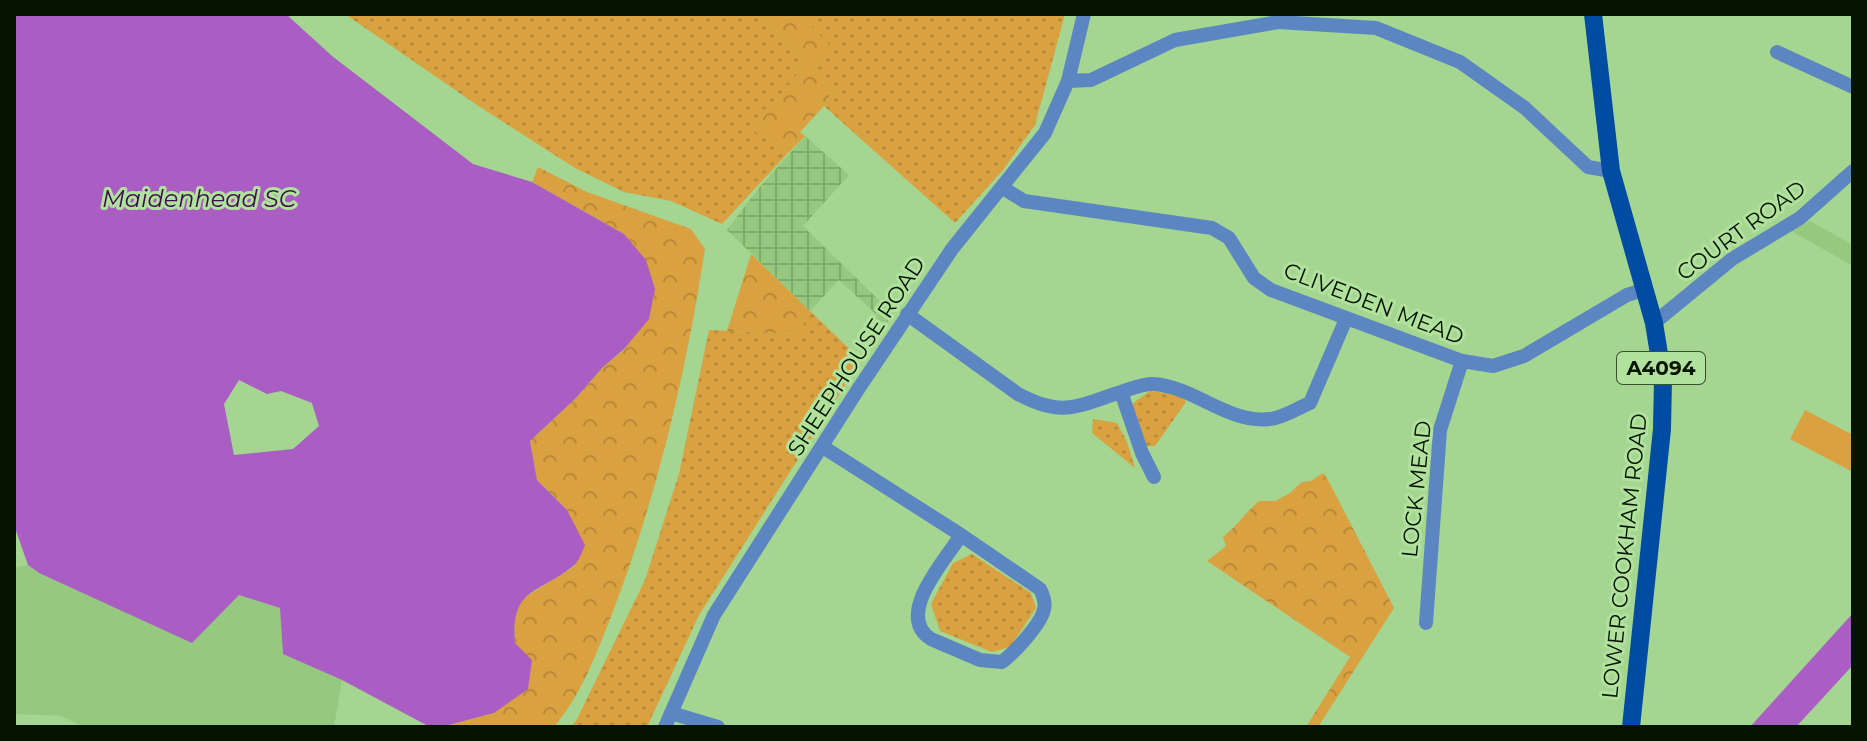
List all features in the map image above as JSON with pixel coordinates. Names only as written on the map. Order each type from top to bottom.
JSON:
[{"type":"main road","name":"LOWER COOKHAM ROAD","points":[[1593,14],[1611,171],[1646,289],[1663,379],[1662,429],[1631,727]]},
{"type":"street","name":"SHEEPHOUSE ROAD","points":[[665,727],[714,615],[907,314],[952,249],[1045,133],[1068,81],[1084,14]]},
{"type":"street","points":[[1068,81],[1091,80],[1175,40],[1190,37],[1278,22],[1376,21],[1460,62],[1525,108],[1588,167],[1611,171]]},
{"type":"street","points":[[1777,52],[1790,67],[1853,87]]},
{"type":"street","name":"COURT ROAD","points":[[1654,323],[1732,259],[1800,218],[1853,171]]},
{"type":"street","name":"CLIVEDEN MEAD","points":[[1003,188],[1024,201],[1212,228],[1229,238],[1254,278],[1271,290],[1462,361],[1493,366],[1524,356],[1627,295],[1646,289]]},
{"type":"street","points":[[907,314],[1036,404],[1072,409],[1150,383],[1178,388],[1247,418],[1273,419],[1310,403],[1346,319]]},
{"type":"street","name":"LOCK MEAD","points":[[1426,623],[1440,430],[1462,361]]},
{"type":"street","points":[[1121,392],[1142,453],[1154,477]]},
{"type":"street","points":[[823,447],[961,535],[1040,589],[1045,607],[1038,622],[1002,662],[980,660],[931,639],[918,623],[919,600],[961,535]]},
{"type":"street","points":[[671,713],[718,727]]},
{"type":"shaded area","points":[[805,136],[849,175],[803,226],[893,314],[883,328],[875,320],[877,315],[839,280],[810,311],[727,230]]},
{"type":"shaded area","points":[[1810,221],[1853,245],[1853,266],[1791,231]]},
{"type":"shaded area","points":[[28,565],[39,573],[170,632],[239,595],[280,608],[284,654],[342,680],[334,727],[84,727],[61,716],[14,714],[14,568]]},
{"type":"green space","points":[[345,14],[762,14],[807,62],[753,130],[787,154],[722,224],[671,201],[624,192],[575,168]]},
{"type":"green space","points":[[762,14],[800,14],[829,45],[814,69],[833,90],[824,106],[800,132],[805,136],[787,154],[753,130],[807,62]]},
{"type":"green space","points":[[800,14],[1065,14],[1035,125],[1003,170],[955,223],[824,106],[833,90],[814,69],[828,45]]},
{"type":"green space","points":[[538,167],[587,192],[691,229],[705,249],[679,388],[643,525],[600,644],[573,701],[554,727],[441,727],[494,713],[515,643],[514,619],[522,599],[575,566],[567,510],[537,480],[530,441],[625,349],[624,234],[532,182]]},
{"type":"green space","points":[[751,254],[810,311],[799,334],[727,331]]},
{"type":"green space","points":[[810,311],[861,360],[699,615],[647,727],[570,727],[576,721],[645,580],[679,474],[709,330],[798,334]]},
{"type":"green space","points":[[1150,391],[1183,396],[1186,402],[1155,446],[1147,446],[1132,404]]},
{"type":"green space","points":[[1805,410],[1853,435],[1853,472],[1790,439]]},
{"type":"green space","points":[[1093,419],[1117,423],[1135,468],[1092,433]]},
{"type":"green space","points":[[1323,473],[1394,608],[1318,727],[1306,727],[1350,657],[1207,561],[1226,546],[1223,537],[1259,501],[1275,501],[1302,482],[1311,481]]},
{"type":"green space","points":[[972,554],[1031,593],[1036,608],[1010,647],[992,652],[940,631],[931,604],[953,563]]},
{"type":"water","name":"Maidenhead SC","points":[[14,14],[286,14],[332,56],[473,164],[532,182],[624,234],[646,260],[655,289],[649,319],[624,349],[530,441],[537,480],[567,510],[585,545],[574,565],[522,602],[517,612],[515,643],[532,660],[528,689],[494,713],[430,727],[342,680],[283,654],[280,608],[239,595],[192,643],[39,573],[28,565],[14,525]],"holes":[[[239,380],[267,394],[281,391],[312,403],[319,426],[293,449],[234,455],[224,404]]]},
{"type":"water","points":[[1853,613],[1853,665],[1796,727],[1750,727]]}]
